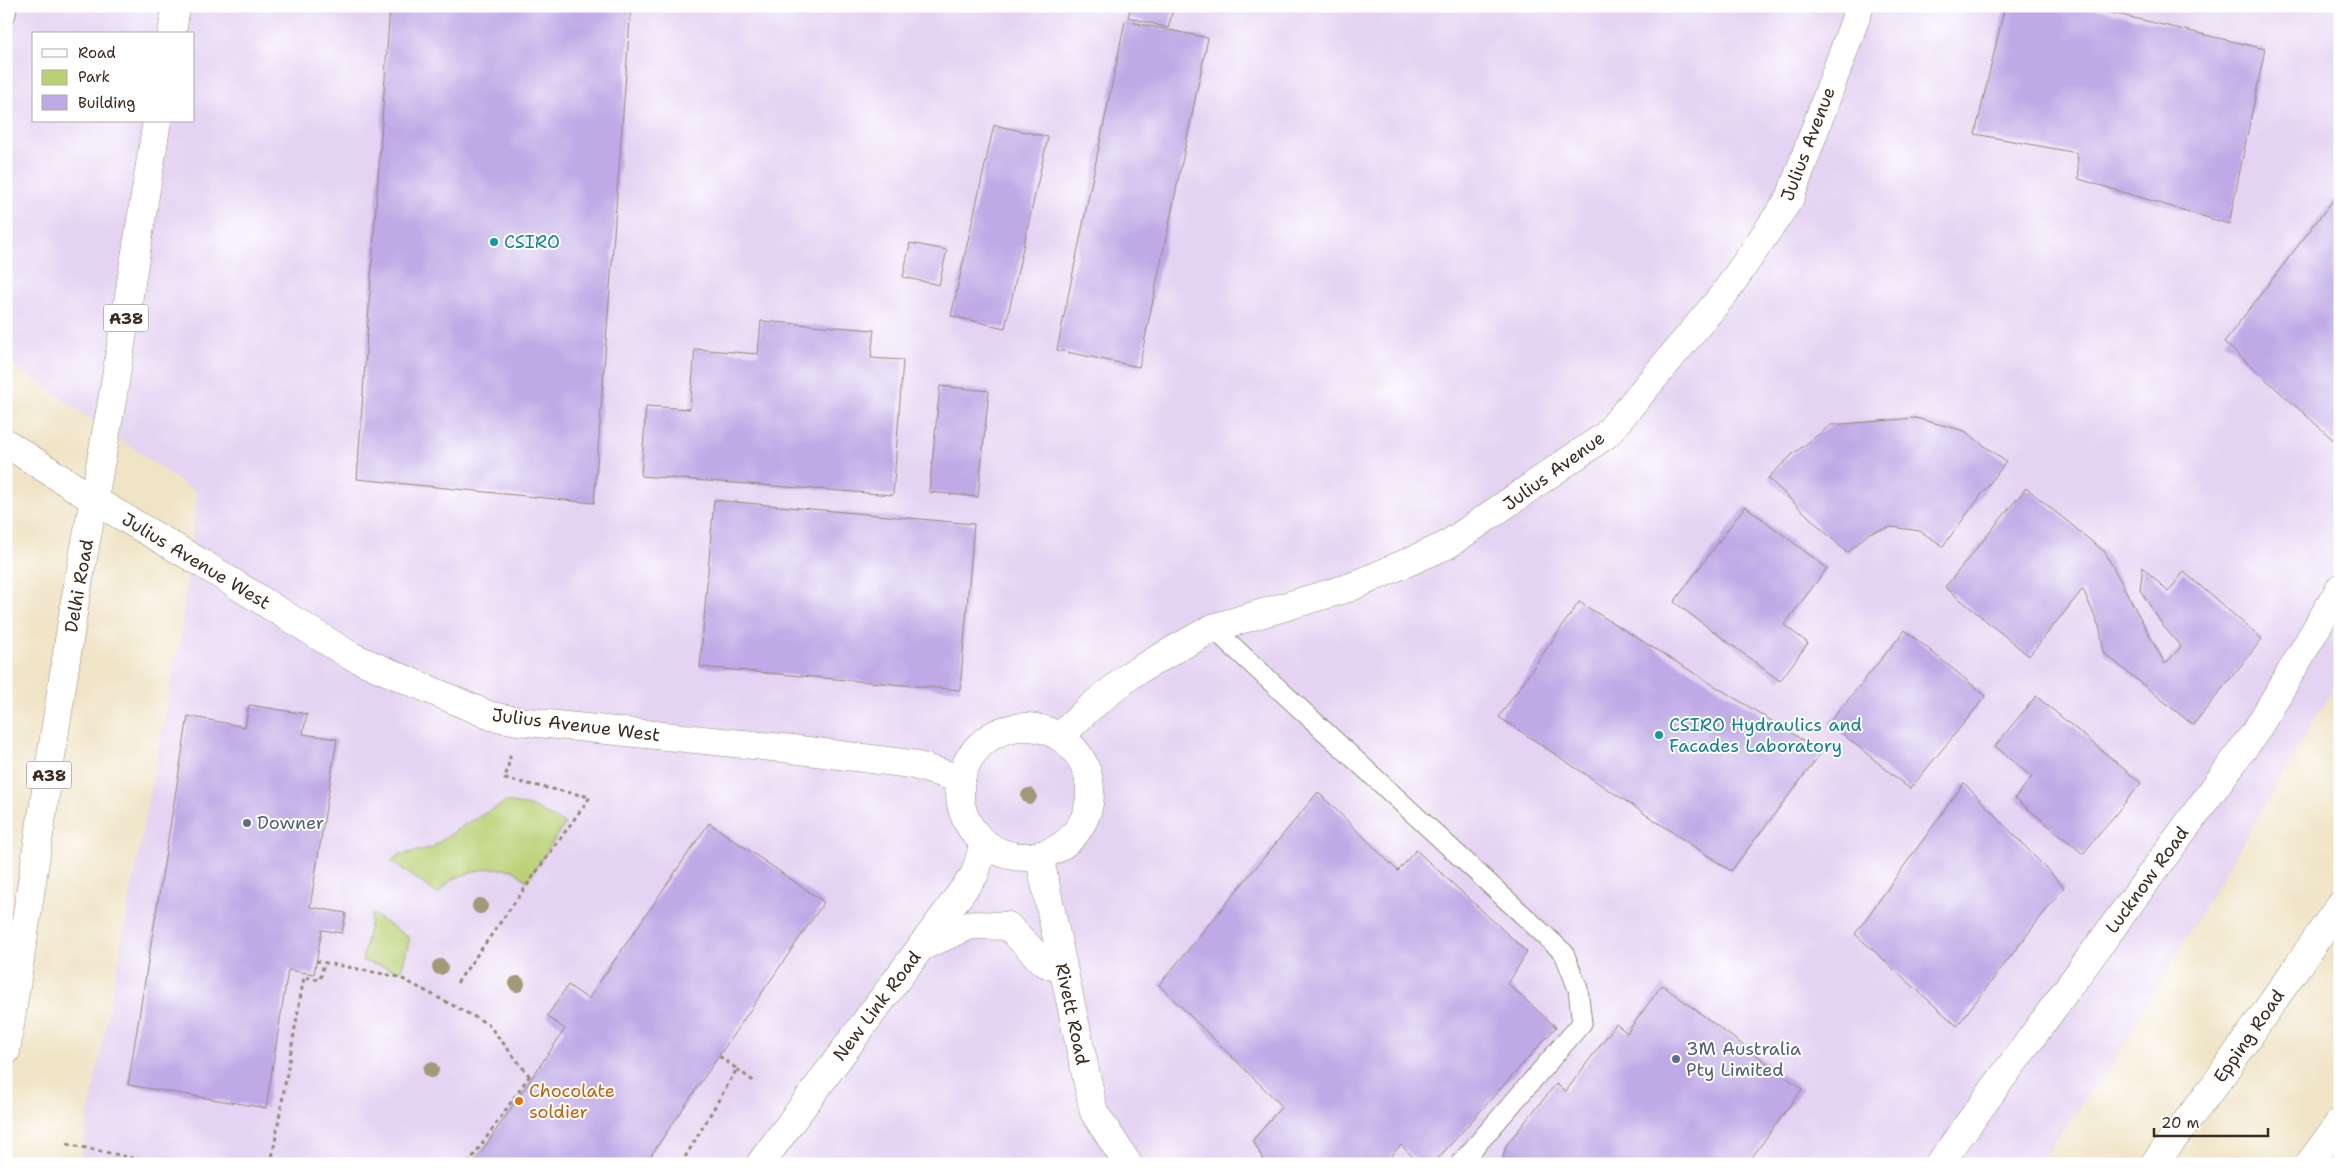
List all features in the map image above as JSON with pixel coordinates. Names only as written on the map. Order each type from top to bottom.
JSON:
[{"type":"main road","points":[[172,32],[176,6]]},
{"type":"main road","name":"Julius Avenue","points":[[1060,737],[1086,712],[1133,673],[1213,628],[1352,586],[1447,545],[1606,434],[1724,294],[1790,198],[1860,6]]},
{"type":"main road","name":"Delhi Road","points":[[6,1051],[75,601],[112,400],[158,122]]},
{"type":"main road","name":"Julius Avenue West","points":[[6,443],[94,500],[203,564],[351,656],[491,716],[518,721],[792,749],[911,764],[961,779]]},
{"type":"main road","name":"Lucknow Road","points":[[1939,1164],[2256,731],[2340,588]]},
{"type":"main road","points":[[1020,727],[1042,729],[1060,737],[1077,752],[1087,772],[1091,794],[1085,818],[1073,837],[1055,851],[1020,858],[999,852],[984,843],[969,826],[963,812],[961,779],[970,758],[982,743],[1001,731],[1020,727]]},
{"type":"main road","name":"New Link Road","points":[[760,1164],[974,874],[984,843]]},
{"type":"main road","name":"Rivett Road","points":[[1039,855],[1094,1112],[1128,1164]]},
{"type":"main road","name":"Epping Road","points":[[2154,1164],[2219,1079],[2340,906]]},
{"type":"main road","points":[[921,947],[971,925],[1008,926],[1043,962],[1063,970]]},
{"type":"main road","points":[[2308,1164],[2340,1122]]},
{"type":"lane","points":[[6,6],[6,14]]},
{"type":"lane","points":[[1213,628],[1564,953],[1578,989],[1582,1023],[1460,1164]]},
{"type":"path","points":[[457,982],[590,797],[505,779],[518,721]]},
{"type":"path","points":[[316,961],[399,977],[488,1024],[530,1076],[468,1164]]},
{"type":"path","points":[[271,1164],[304,977],[320,980],[324,962]]},
{"type":"path","points":[[719,1056],[756,1083]]},
{"type":"path","points":[[681,1164],[737,1069]]},
{"type":"path","points":[[67,1144],[147,1161],[142,1164]]},
{"type":"shaded area","points":[[6,6],[2340,6],[2340,677],[2112,1064],[2038,1164],[79,1164],[181,632],[197,493],[6,360]]},
{"type":"green space","points":[[506,802],[530,806],[565,824],[527,881],[513,870],[491,868],[471,872],[451,880],[438,894],[391,861],[399,855],[431,848],[464,825]]},
{"type":"green space","points":[[372,914],[410,938],[401,971],[362,961]]},
{"type":"building","name":"CSIRO","points":[[390,6],[631,6],[594,503],[357,479]]},
{"type":"building","points":[[1131,6],[1174,6],[1168,28],[1128,17]]},
{"type":"building","points":[[2005,6],[2083,6],[2265,49],[2229,224],[2079,179],[2077,153],[1975,134]]},
{"type":"building","points":[[1125,21],[1208,38],[1139,367],[1057,350]]},
{"type":"building","points":[[994,125],[1048,137],[1005,328],[951,316]]},
{"type":"building","points":[[2340,191],[2340,442],[2338,444],[2224,342]]},
{"type":"building","points":[[910,243],[947,250],[939,285],[903,277]]},
{"type":"building","points":[[761,321],[874,330],[871,358],[903,360],[893,495],[641,476],[646,406],[690,409],[695,349],[758,354]]},
{"type":"building","points":[[940,386],[989,391],[978,497],[929,492]]},
{"type":"building","points":[[1915,418],[1965,431],[2006,462],[1943,546],[1920,531],[1892,527],[1869,533],[1847,553],[1768,478],[1793,454],[1831,425]]},
{"type":"building","points":[[2026,488],[2105,552],[2165,664],[2181,647],[2163,626],[2140,590],[2143,567],[2168,592],[2184,572],[2262,639],[2193,725],[2104,653],[2100,629],[2083,589],[2029,656],[1945,587]]},
{"type":"building","points":[[714,500],[974,524],[960,690],[700,667]]},
{"type":"building","points":[[1745,506],[1827,568],[1784,625],[1808,643],[1780,681],[1674,602]]},
{"type":"building","name":"CSIRO Hydraulics and Facades Laboratory","points":[[1579,602],[1822,752],[1731,871],[1499,717]]},
{"type":"building","points":[[1905,630],[1986,696],[1910,789],[1829,723]]},
{"type":"building","points":[[2036,696],[2141,783],[2083,854],[2015,798],[2032,777],[1995,746]]},
{"type":"building","name":"Downer","points":[[249,705],[307,714],[303,734],[337,739],[310,907],[346,913],[342,933],[322,930],[314,974],[288,970],[266,1108],[128,1085],[188,716],[245,727]]},
{"type":"building","points":[[1964,783],[2064,887],[1957,1026],[1855,934]]},
{"type":"building","points":[[1318,792],[1398,871],[1416,850],[1527,952],[1508,984],[1556,1027],[1433,1164],[1420,1164],[1401,1145],[1384,1164],[1265,1164],[1253,1140],[1282,1106],[1159,985]]},
{"type":"building","points":[[709,823],[824,902],[645,1164],[473,1164],[565,1029],[547,1016],[568,985],[588,999]]},
{"type":"building","name":"3M Australia Pty Limited","points":[[1662,985],[1802,1089],[1747,1164],[1501,1164],[1507,1144],[1556,1084],[1566,1091],[1616,1024],[1627,1033]]},
{"type":"place","name":"CSIRO","points":[[494,242]]},
{"type":"place","name":"CSIRO Hydraulics and Facades Laboratory","points":[[1659,735]]},
{"type":"place","name":"Downer","points":[[247,823]]},
{"type":"place","name":"3M Australia Pty Limited","points":[[1676,1059]]},
{"type":"place","name":"Chocolate soldier","points":[[519,1101]]}]
